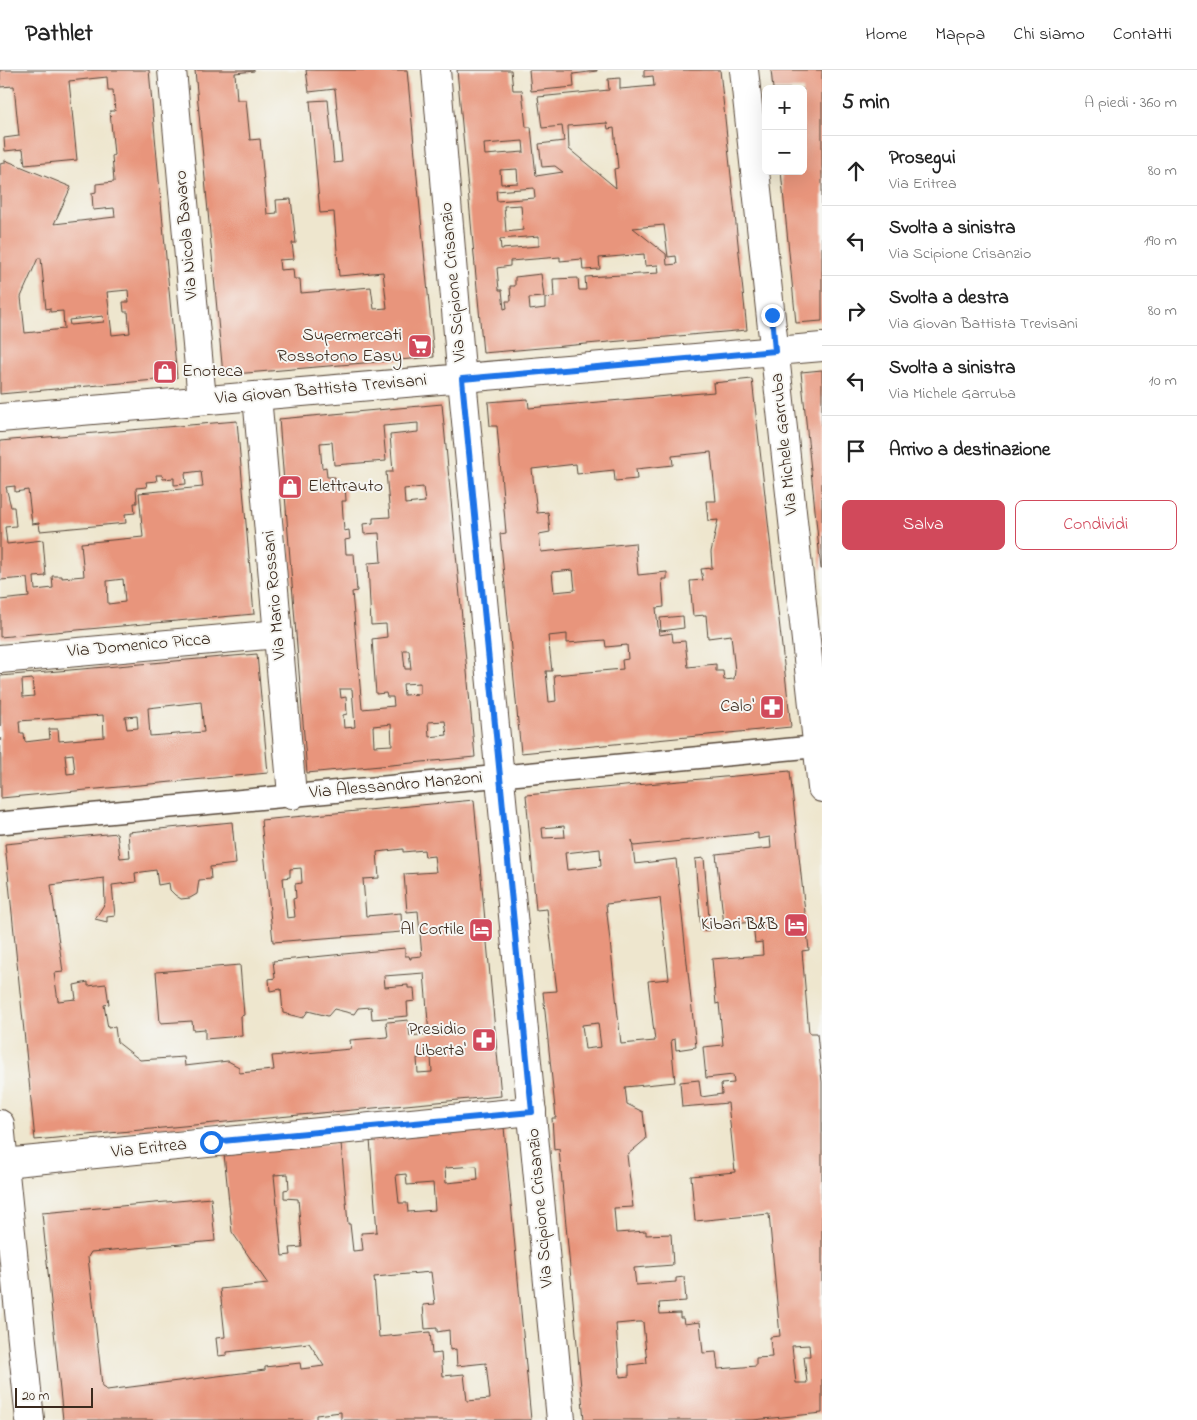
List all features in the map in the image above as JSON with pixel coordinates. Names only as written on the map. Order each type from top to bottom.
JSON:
[{"type":"street","name":"Via Nicola Bavaro","points":[[172,70],[202,400]]},
{"type":"street","name":"Via Scipione Crisanzio","points":[[436,70],[462,379],[561,1420]]},
{"type":"street","name":"Via Michele Garruba","points":[[744,70],[820,746],[822,788]]},
{"type":"street","name":"Via Giovan Battista Trevisani","points":[[0,418],[822,348]]},
{"type":"street","name":"Via Mario Rossani","points":[[257,396],[292,795]]},
{"type":"street","name":"Via Domenico Picca","points":[[0,658],[278,634]]},
{"type":"street","name":"Via Alessandro Manzoni","points":[[0,823],[820,746]]},
{"type":"street","name":"Via Eritrea","points":[[4,1163],[532,1112]]},
{"type":"street","points":[[0,1124],[30,1420]]},
{"type":"building","points":[[0,70],[149,70],[177,378],[0,394],[0,164],[5,163],[5,160],[71,187],[54,224],[115,217],[114,208],[93,210],[92,193],[96,192],[96,184],[114,182],[112,156],[114,155],[110,111],[115,111],[113,90],[108,90],[107,77],[69,81],[77,160],[25,165],[23,149],[5,151],[4,138],[19,136],[14,86],[0,87]],"holes":[[[38,258],[41,258],[46,309],[50,308],[50,312],[63,311],[64,329],[25,333],[21,297]],[[128,290],[129,302],[123,302],[124,312],[128,312],[130,333],[112,335],[107,292]],[[103,316],[104,322],[70,325],[69,320]]]},
{"type":"building","points":[[195,70],[254,70],[235,73],[237,100],[246,100],[250,140],[260,139],[267,214],[277,213],[276,200],[291,199],[296,243],[292,243],[294,259],[279,260],[280,270],[293,269],[294,279],[300,279],[301,293],[371,287],[374,309],[387,308],[383,272],[339,276],[334,212],[320,213],[310,101],[328,100],[334,163],[342,162],[335,89],[309,92],[306,70],[407,70],[434,357],[223,375]]},
{"type":"building","points":[[457,70],[511,70],[513,90],[522,90],[526,127],[531,127],[536,176],[563,172],[555,166],[542,167],[539,144],[564,141],[562,126],[542,128],[538,97],[609,90],[608,79],[620,78],[620,89],[654,86],[653,76],[644,77],[644,70],[720,70],[747,330],[483,353]],"holes":[[[607,123],[608,129],[614,128],[618,168],[614,169],[616,188],[569,149],[568,126]],[[523,141],[524,152],[485,155],[484,144]],[[517,169],[518,183],[501,184],[500,170]],[[534,188],[535,198],[497,201],[496,191]],[[521,205],[523,230],[506,232],[504,206]],[[664,225],[668,257],[676,256],[677,264],[667,265],[666,254],[633,228]],[[539,236],[539,246],[501,249],[500,239]],[[644,254],[645,266],[658,265],[659,273],[585,277],[586,290],[579,290],[578,278],[553,279],[554,297],[545,298],[545,308],[530,310],[529,298],[544,297],[541,274],[515,277],[515,286],[510,286],[511,301],[506,301],[507,308],[504,309],[502,290],[499,290],[497,268],[510,266],[510,261],[560,257],[560,261],[582,259],[583,270],[600,269],[599,258]]]},
{"type":"building","points":[[529,70],[597,71],[573,74],[574,87],[531,91]]},
{"type":"building","points":[[771,70],[822,70],[822,321],[796,323],[781,175],[807,175],[807,85],[773,85]]},
{"type":"building","points":[[822,370],[822,569],[821,569],[801,372]]},
{"type":"building","points":[[752,379],[791,727],[521,753],[500,534],[506,533],[497,426],[490,426],[488,402],[528,399],[529,408],[714,392],[713,383]],"holes":[[[711,452],[716,501],[706,501],[708,521],[718,520],[711,552],[712,568],[701,569],[703,580],[690,581],[693,616],[706,615],[708,638],[731,635],[735,671],[734,679],[724,680],[723,671],[716,671],[716,664],[688,667],[685,641],[673,642],[672,633],[659,635],[656,608],[664,607],[662,579],[667,579],[667,572],[638,575],[635,543],[541,552],[539,534],[550,532],[548,512],[537,513],[532,469],[576,464],[577,474],[614,470],[615,481],[637,479],[636,469],[673,465],[672,456]],[[573,570],[575,590],[554,592],[552,572]],[[567,634],[567,643],[605,640],[606,647],[627,645],[628,659],[622,660],[623,669],[554,675],[556,701],[549,702],[546,671],[552,671],[548,636]]]},
{"type":"building","points":[[442,404],[475,757],[307,773],[279,419]],"holes":[[[418,423],[418,432],[390,435],[393,472],[386,472],[390,517],[373,518],[373,523],[363,524],[364,534],[379,533],[381,562],[368,563],[371,625],[386,624],[387,637],[372,639],[376,694],[386,693],[387,697],[393,697],[394,706],[362,709],[352,592],[357,591],[354,554],[346,554],[345,540],[350,539],[349,530],[344,531],[342,501],[346,501],[345,483],[335,483],[335,477],[327,477],[326,467],[322,468],[320,443],[332,442],[334,465],[386,461],[383,426]],[[423,487],[425,502],[405,504],[404,489]],[[403,650],[409,650],[411,669],[405,669]],[[420,683],[420,694],[404,695],[403,684]],[[340,689],[352,689],[355,727],[344,728],[343,715],[347,714],[346,697],[341,698]],[[445,721],[447,735],[429,737],[428,722]],[[391,724],[392,745],[374,746],[373,726]]]},
{"type":"building","points":[[237,421],[254,614],[0,637],[0,600],[29,597],[27,578],[0,580],[0,441]],"holes":[[[201,471],[203,487],[139,493],[143,537],[81,543],[84,576],[62,578],[62,576],[52,576],[53,588],[35,590],[34,577],[46,576],[43,540],[7,544],[5,527],[16,526],[14,507],[11,507],[6,487],[15,486],[15,492],[28,490],[32,524],[39,523],[40,531],[126,523],[125,514],[135,513],[134,503],[137,503],[136,488],[147,487],[146,482],[157,481],[156,475],[162,475],[163,479],[174,478],[174,485],[186,484],[185,473]],[[123,579],[125,602],[108,604],[107,581]]]},
{"type":"building","points":[[683,616],[684,628],[661,631],[660,618]]},
{"type":"building","points":[[257,654],[268,773],[1,798],[0,676]],"holes":[[[32,679],[34,696],[23,697],[22,680]],[[201,702],[204,732],[150,736],[148,708]],[[103,715],[104,737],[59,741],[58,729],[49,729],[50,739],[25,742],[24,733],[20,733],[19,721]],[[137,716],[138,728],[127,729],[125,717]],[[73,754],[75,773],[67,774],[65,755]]]},
{"type":"building","points":[[790,771],[809,950],[802,951],[809,1033],[817,1033],[822,1082],[822,1413],[753,1420],[584,1420],[559,1149],[554,1150],[552,1118],[556,1118],[543,992],[557,991],[547,909],[536,910],[526,795]],"holes":[[[564,826],[565,837],[543,838],[542,828]],[[758,833],[758,839],[770,837],[771,848],[716,854],[724,925],[753,922],[755,943],[762,942],[763,955],[712,959],[716,1004],[719,1003],[723,1045],[703,1047],[706,1078],[733,1075],[734,1083],[721,1084],[722,1094],[701,1097],[699,1080],[680,1082],[682,1107],[728,1103],[735,1172],[691,1176],[695,1221],[769,1214],[780,1336],[770,1337],[772,1357],[756,1358],[756,1366],[718,1369],[716,1352],[703,1353],[700,1322],[684,1324],[683,1318],[680,1318],[680,1313],[660,1314],[659,1303],[686,1301],[684,1277],[676,1278],[676,1282],[636,1285],[634,1268],[673,1265],[671,1234],[646,1235],[646,1231],[616,1233],[614,1208],[633,1207],[627,1155],[646,1139],[643,1112],[627,1104],[625,1087],[675,1082],[671,1040],[675,1039],[676,1050],[696,1047],[676,859],[635,864],[632,840],[634,846]],[[600,849],[601,866],[567,870],[565,853]],[[660,898],[669,979],[648,981],[655,1041],[621,1044],[606,904]],[[598,1023],[601,1047],[585,1049],[582,1025]],[[643,1322],[647,1363],[629,1365],[629,1376],[620,1377],[616,1324]],[[809,1345],[810,1356],[804,1356],[807,1383],[796,1383],[792,1346]]]},
{"type":"building","points":[[474,800],[501,1096],[35,1140],[5,844],[117,833],[120,858],[130,857],[128,832],[232,822],[236,864],[210,867],[211,879],[199,880],[197,894],[190,898],[181,899],[175,895],[170,890],[169,883],[158,885],[156,870],[135,873],[136,882],[112,885],[115,916],[107,917],[107,922],[95,919],[105,903],[104,878],[51,885],[63,972],[54,973],[58,1001],[76,999],[74,985],[88,982],[88,986],[106,984],[109,1004],[104,1005],[108,1028],[115,1027],[117,1042],[140,1060],[184,1057],[185,1066],[228,1061],[239,1067],[239,1073],[274,1070],[272,1056],[351,1049],[350,1040],[388,1037],[386,1022],[408,1020],[410,1036],[429,1034],[424,973],[384,976],[385,987],[408,985],[408,988],[414,988],[415,1001],[407,1002],[408,1016],[372,1019],[371,1007],[358,1008],[354,1014],[334,1009],[328,1016],[308,1011],[303,1018],[283,1013],[281,989],[270,991],[269,979],[275,978],[273,961],[405,948],[405,956],[409,956],[410,959],[411,957],[422,956],[418,911],[407,912],[404,874],[436,872],[434,856],[425,857],[424,850],[403,852],[403,849],[377,852],[379,878],[363,879],[366,916],[401,913],[402,932],[273,942],[261,820]],"holes":[[[301,868],[302,883],[295,884],[296,898],[293,899],[295,917],[287,918],[283,878],[290,877],[290,869]],[[431,1057],[432,1072],[418,1073],[417,1058]]]},
{"type":"building","points":[[704,858],[710,930],[701,931],[695,859]]},
{"type":"building","points":[[240,965],[244,1015],[241,1016],[242,1036],[205,1039],[205,1029],[193,1030],[192,1021],[160,1023],[156,972]]},
{"type":"building","points":[[504,1127],[531,1420],[341,1420],[341,1412],[316,1415],[316,1420],[63,1420],[42,1213],[211,1198],[215,1241],[91,1252],[88,1257],[102,1387],[107,1390],[265,1370],[265,1367],[300,1363],[301,1369],[324,1366],[309,1343],[227,1352],[227,1355],[218,1356],[216,1338],[225,1337],[220,1289],[268,1284],[232,1232],[224,1154],[341,1143],[348,1224],[350,1224],[353,1251],[363,1250],[361,1233],[377,1232],[370,1139]],"holes":[[[477,1166],[478,1180],[446,1183],[445,1168]],[[288,1174],[289,1189],[284,1190],[284,1198],[298,1199],[302,1247],[290,1248],[291,1255],[282,1256],[274,1175]],[[406,1174],[407,1185],[433,1183],[435,1210],[408,1212],[407,1203],[399,1203],[396,1175]],[[431,1272],[435,1304],[423,1305],[425,1329],[437,1328],[437,1332],[449,1330],[450,1350],[456,1349],[457,1366],[486,1363],[490,1399],[467,1401],[464,1374],[443,1376],[441,1353],[432,1354],[430,1332],[379,1337],[374,1277]]]},
{"type":"place","name":"Supermercati Rossotono Easy","points":[[420,346]]},
{"type":"place","name":"Enoteca","points":[[165,372]]},
{"type":"place","name":"Elettrauto","points":[[290,487]]},
{"type":"place","name":"Calo'","points":[[772,707]]},
{"type":"place","name":"Kibari B&B","points":[[796,925]]},
{"type":"place","name":"Al Cortile","points":[[481,930]]},
{"type":"place","name":"Presidio Liberta'","points":[[484,1040]]},
{"type":"route","points":[[211,1142],[532,1112],[462,379],[775,351],[772,315]]}]
